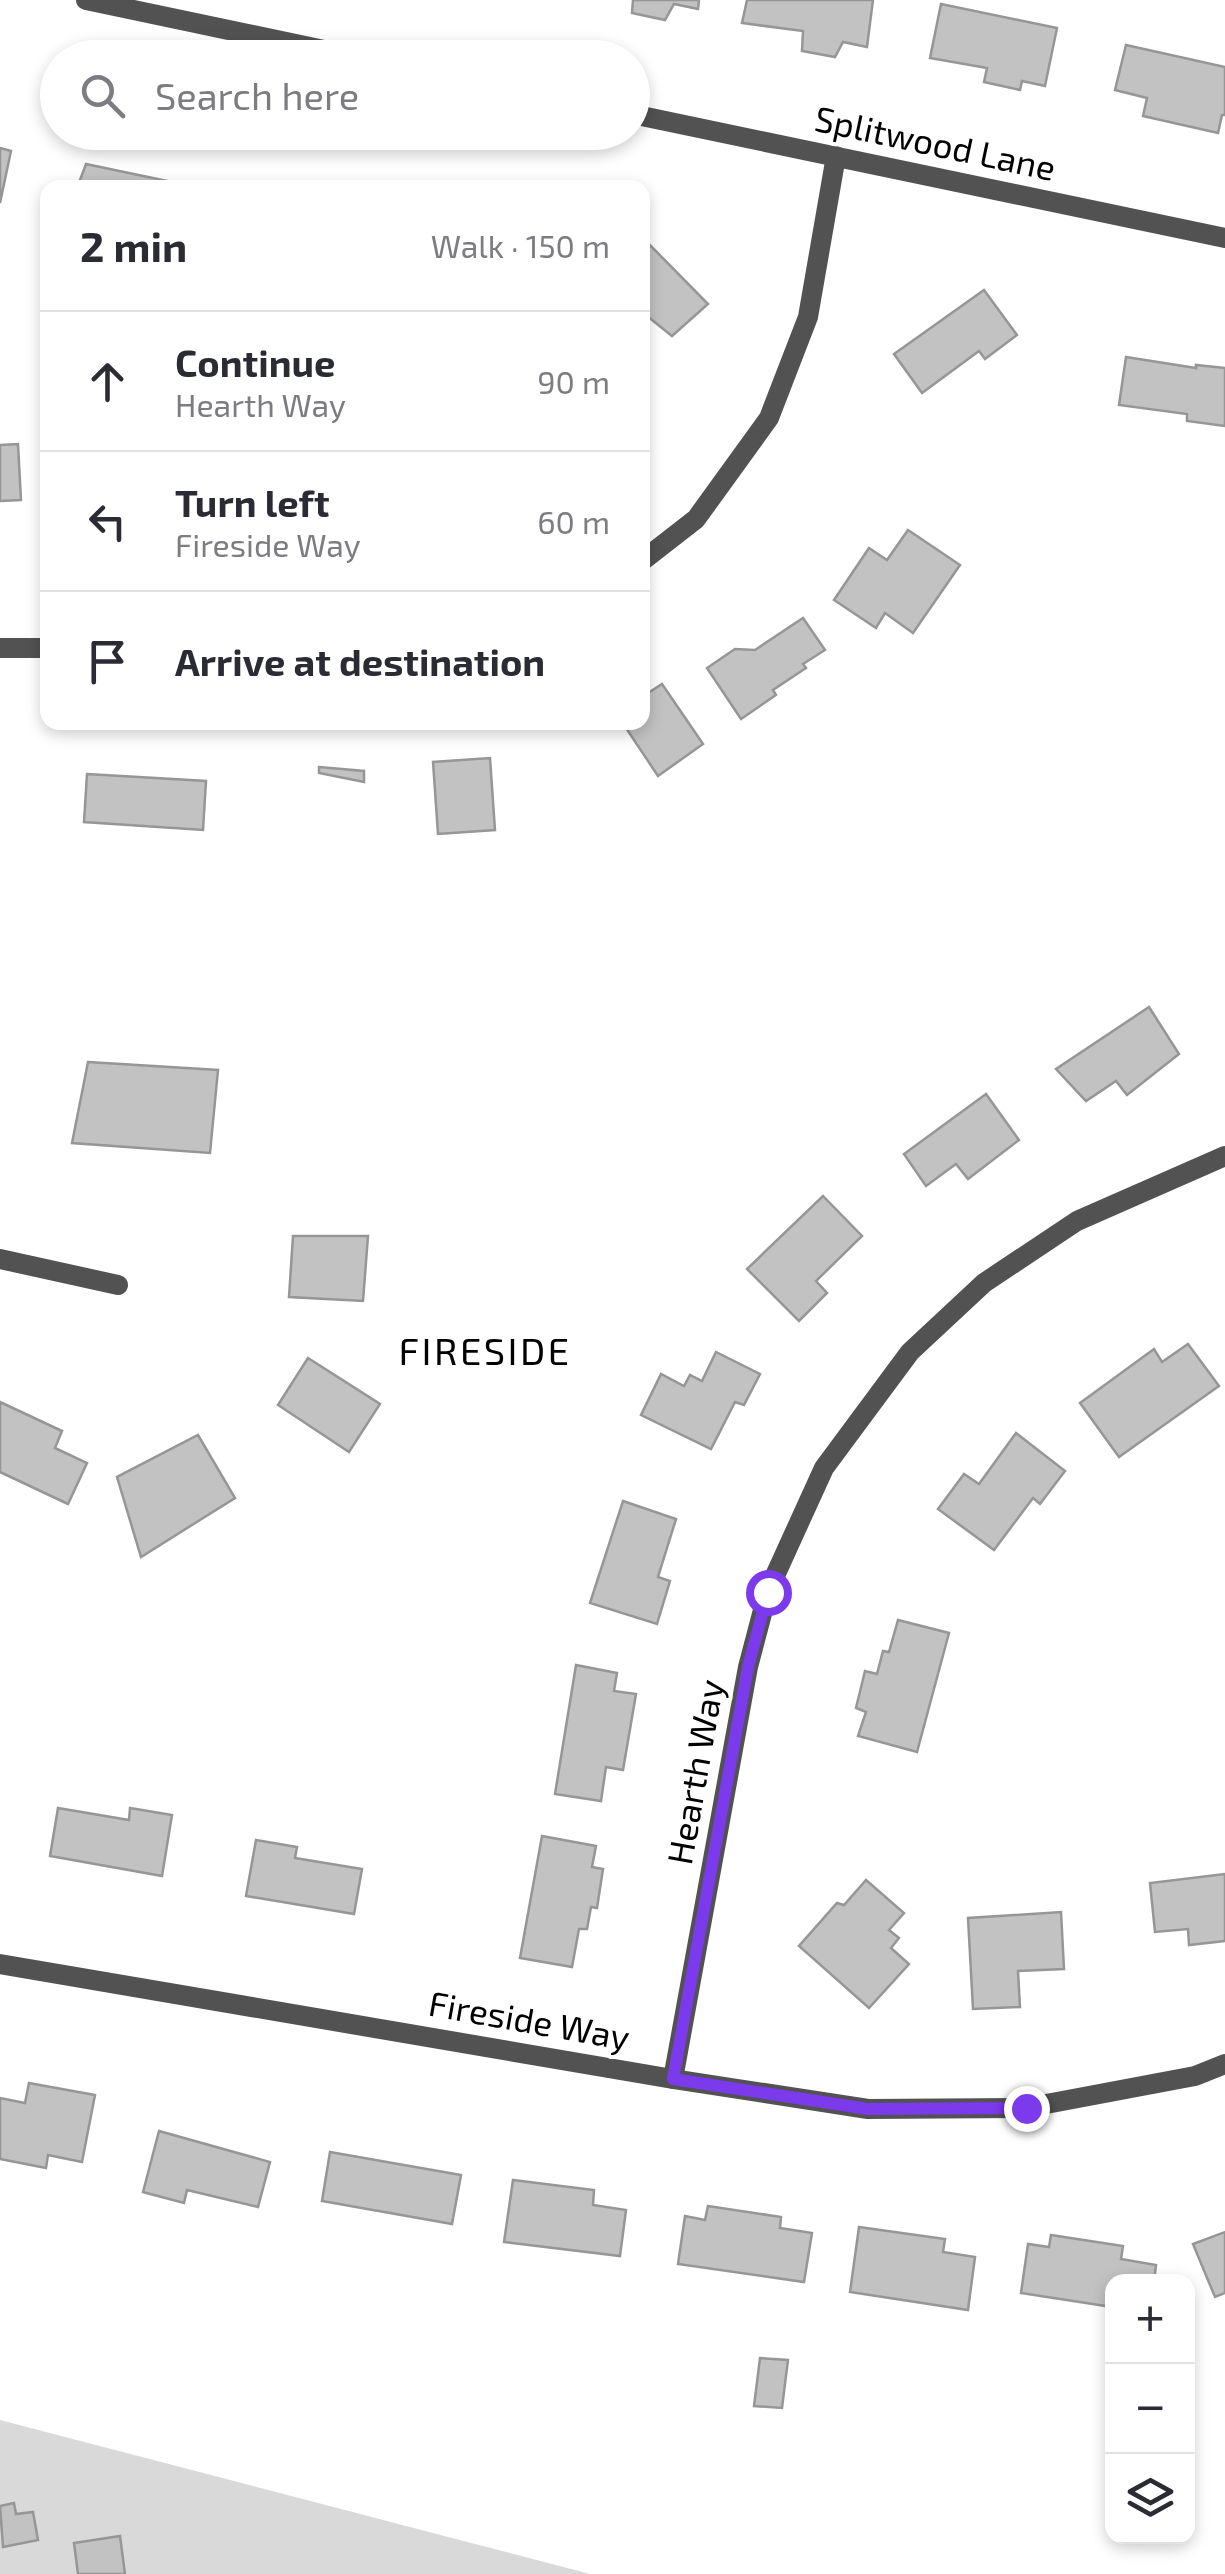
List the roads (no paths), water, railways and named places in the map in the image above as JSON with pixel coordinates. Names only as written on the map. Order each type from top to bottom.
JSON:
[{"type":"street","points":[[86,0],[276,40]]},
{"type":"street","name":"Splitwood Lane","points":[[650,118],[1225,238]]},
{"type":"street","points":[[650,555],[696,519],[769,418],[808,317],[836,156]]},
{"type":"street","points":[[0,648],[40,648]]},
{"type":"street","name":"Hearth Way","points":[[673,2079],[748,1667],[768,1592],[824,1468],[910,1352],[984,1283],[1077,1222],[1225,1156]]},
{"type":"street","points":[[0,1259],[118,1285]]},
{"type":"street","name":"Fireside Way","points":[[0,1964],[868,2109],[1026,2108],[1195,2076],[1225,2064]]},
{"type":"district","name":"FIRESIDE","points":[[485,1352]]}]
